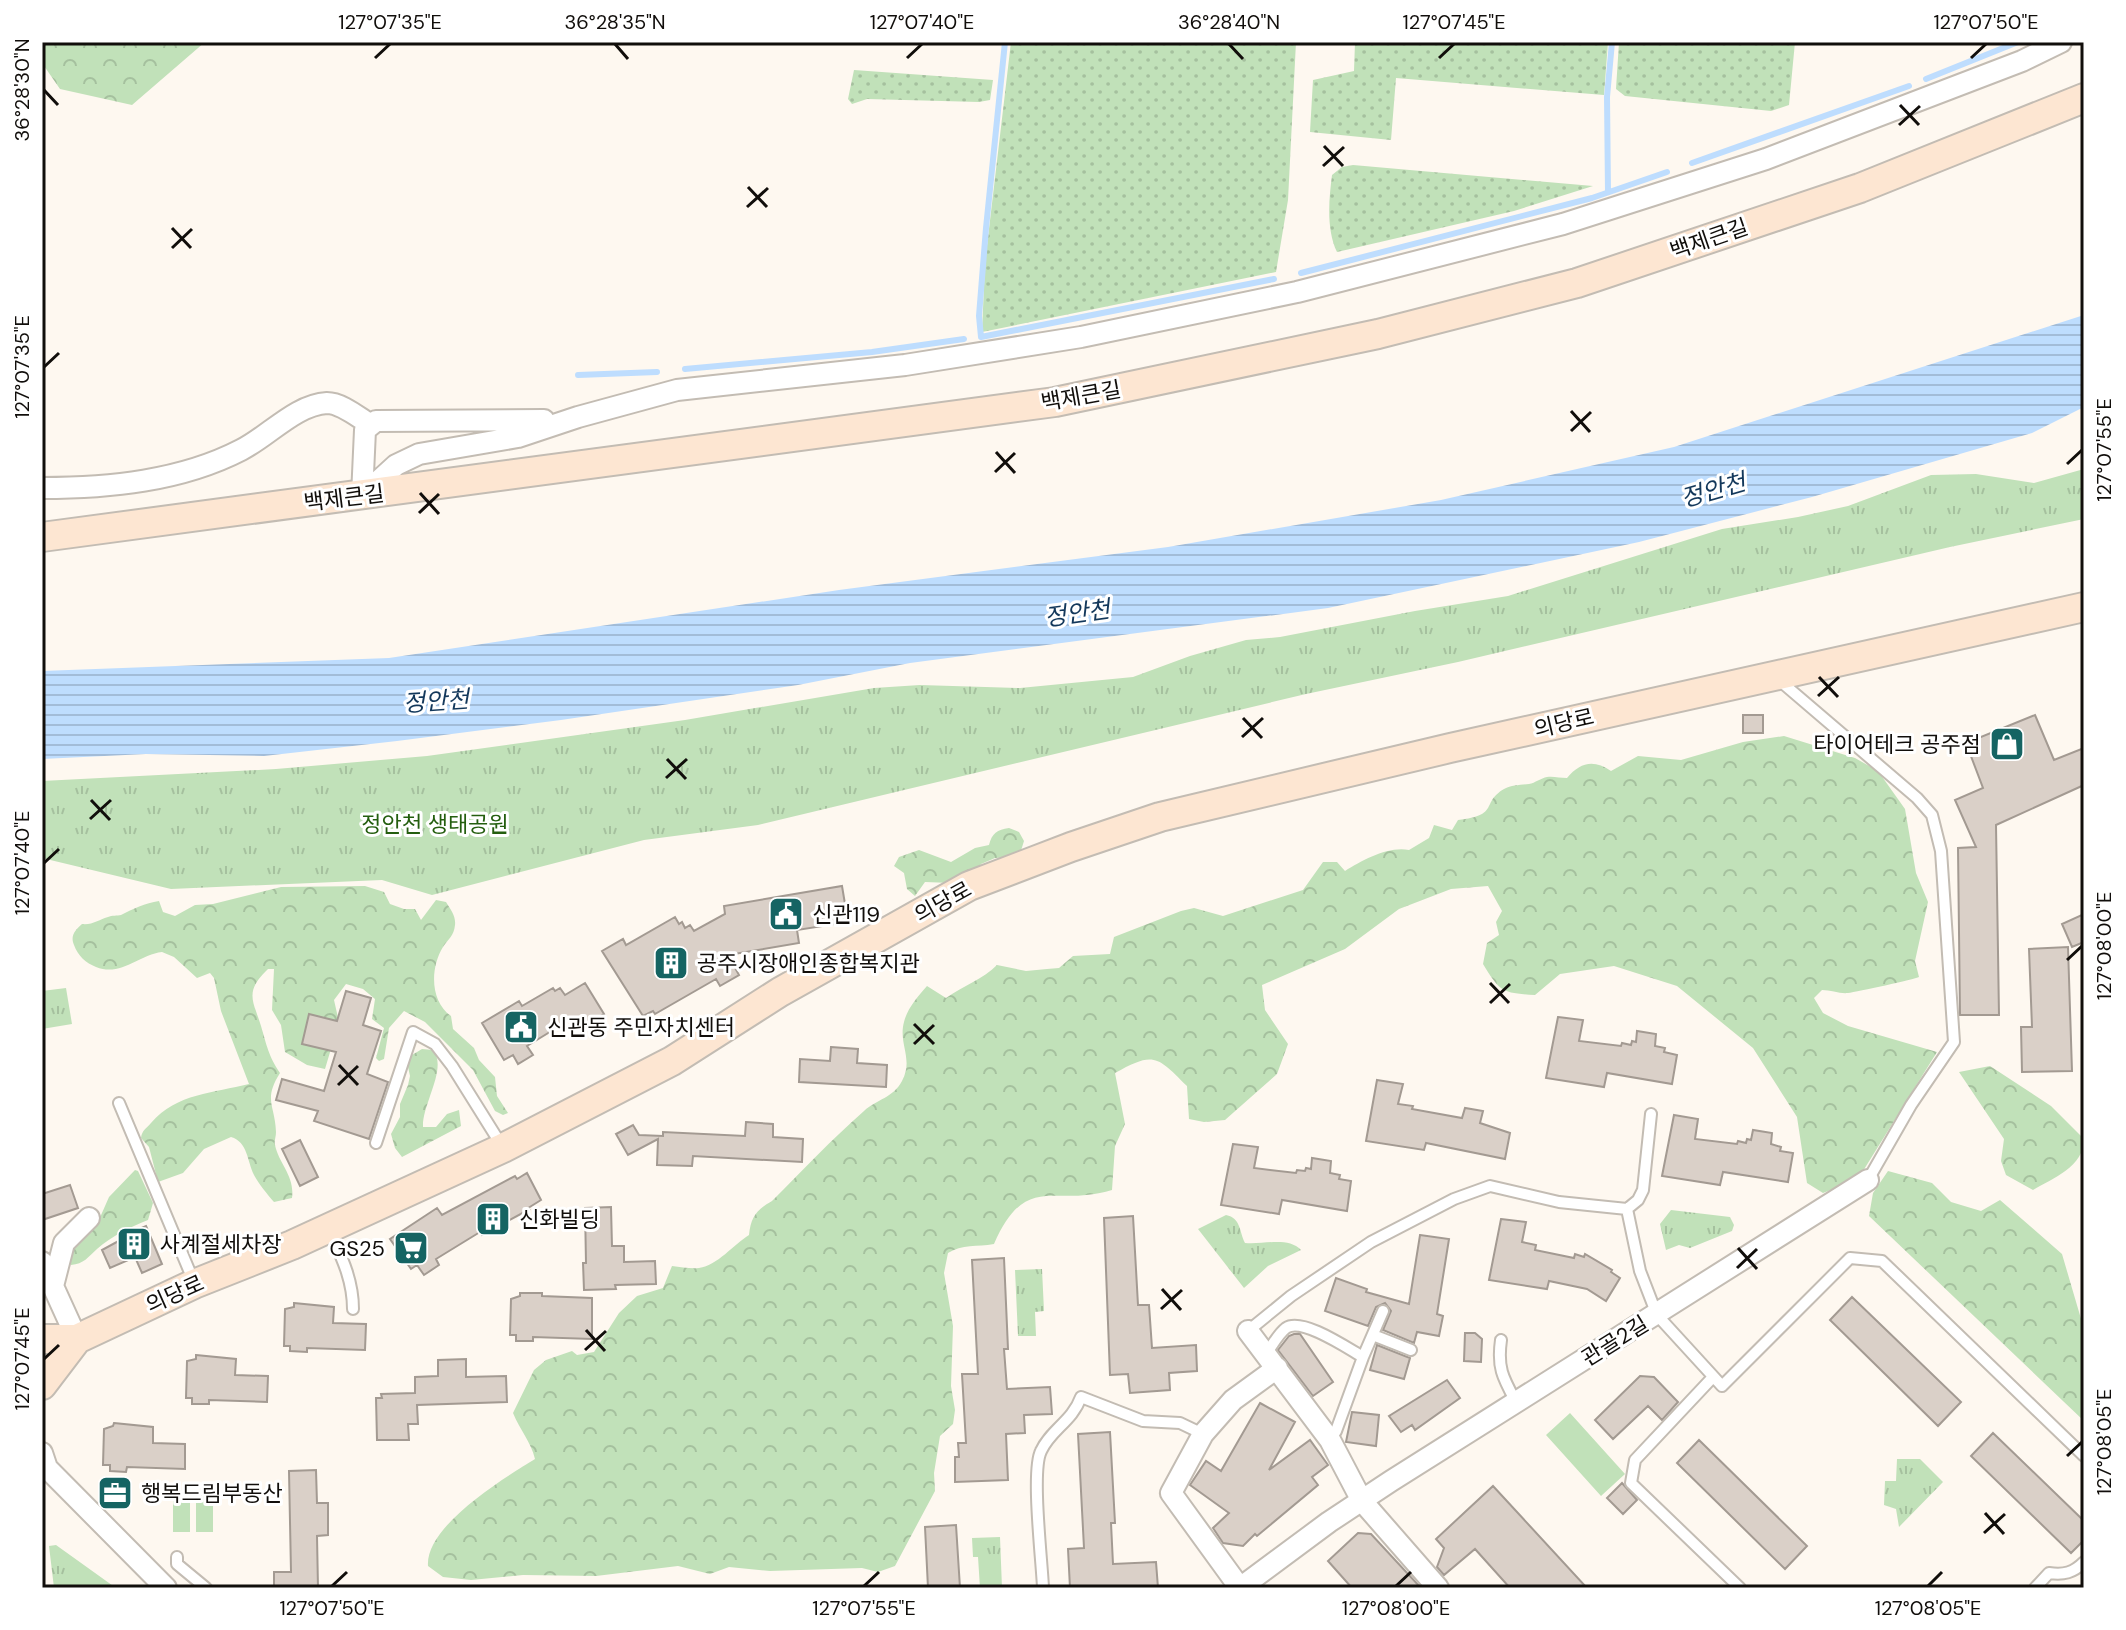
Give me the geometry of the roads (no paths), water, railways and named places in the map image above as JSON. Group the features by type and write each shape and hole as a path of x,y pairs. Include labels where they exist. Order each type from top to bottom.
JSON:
{"main road":[{"name":"백제큰길","path":"42,537 1055,402 1378,334 1577,283 1860,188 2084,98"},
{"name":"의당로","path":"77,1339 503,1148 672,1061 780,992 969,886 1071,847 1176,814 1450,748 2084,607"},
{"path":"42,1339 77,1339"},
{"path":"42,1385 77,1339"}],"street":[{"path":"362,496 396,465 419,454 518,437 677,390 934,360 1081,337 1297,292 1563,224 1766,159 2022,61 2061,42"},
{"path":"42,488 94,488 186,473 242,450 307,407 330,403 371,425"},
{"path":"362,496 365,430 376,421 525,422 578,417"},
{"name":"관골2길","path":"1271,1361 1203,1434 1171,1493 1240,1588 1362,1501 1868,1180"},
{"path":"53,1286 64,1243 89,1218"},
{"path":"42,1262 77,1339"},
{"path":"1248,1331 1330,1440 1362,1501 1438,1588"},
{"path":"42,1453 47,1468 166,1588"}],"lane":[{"path":"1774,676 1917,798 1932,815 1941,851 1954,1042 1911,1105 1868,1180"},
{"path":"376,1143 413,1032 435,1044 503,1148"},
{"path":"119,1103 194,1284"},
{"path":"1248,1331 1291,1296 1371,1242 1454,1199 1490,1186 1559,1202 1627,1209 1638,1200 1643,1190 1651,1114"},
{"path":"1627,1209 1640,1271 1657,1315 1722,1386 1850,1258 1882,1261 2084,1456"},
{"path":"328,1228 348,1271 353,1309"},
{"path":"1330,1440 1383,1311"},
{"name":"관골2길","path":"1271,1361 1288,1326 1297,1324 1329,1337 1363,1357"},
{"path":"1373,1335 1411,1350"},
{"path":"1501,1340 1498,1359 1501,1373 1516,1402"},
{"path":"1713,1377 1635,1460 1631,1483 1740,1588"},
{"path":"1043,1588 1036,1472 1040,1451 1057,1428 1075,1413 1081,1397 1143,1421 1180,1423 1203,1434"},
{"path":"177,1557 177,1564 183,1571 206,1588"},
{"path":"2035,1588 2049,1573 2071,1573 2084,1562"}],"water":[{"name":"정안천","path":"2084,315 2084,407 2032,433 1812,497 1639,542 1328,608 910,663 798,685 561,720 264,756 146,754 42,759 42,671 389,658 839,590 1168,547 1441,500 1674,447"}],"waterway":[{"path":"1005,42 986,228 979,316 981,337 1274,279"},
{"path":"1608,192 1607,97 1612,42"},
{"path":"1926,79 2018,42"},
{"path":"1692,163 1909,86"},
{"path":"1301,273 1592,198 1667,172"},
{"path":"685,369 872,352 964,339"},
{"path":"578,375 657,372"}],"place":[{"name":"타이어테크 공주점","path":"2007,744"},
{"name":"신관119","path":"786,914"},
{"name":"공주시장애인종합복지관","path":"671,963"},
{"name":"신관동 주민자치센터","path":"521,1027"},
{"name":"신화빌딩","path":"493,1219"},
{"name":"사계절세차장","path":"134,1244"},
{"name":"GS25","path":"411,1248"},
{"name":"행복드림부동산","path":"115,1493"}],"park label":[{"name":"정안천 생태공원","path":"435,824"}]}
